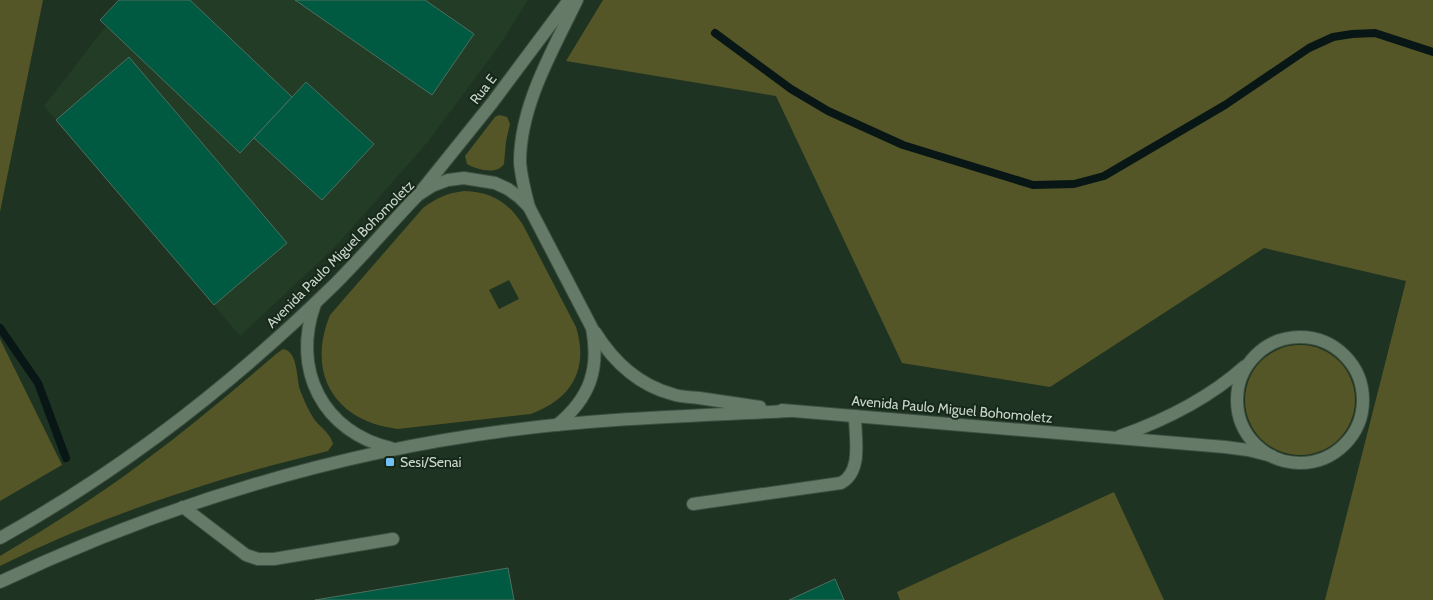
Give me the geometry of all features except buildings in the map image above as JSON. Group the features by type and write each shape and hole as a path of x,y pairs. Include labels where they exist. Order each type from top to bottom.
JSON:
{"street":[{"name":"Rua E","path":"418,195 497,96 569,0"},
{"path":"529,207 523,186 520,164 523,126 533,95 577,0"},
{"name":"Avenida Paulo Miguel Bohomoletz","path":"0,538 92,481 189,412 234,376 316,302 418,195 432,186 448,180 464,178 495,183 508,189 529,207 592,328 606,349 624,368 639,379 672,395 789,410 1225,447 1254,451 1272,456"},
{"path":"316,302 310,320 307,348 311,377 318,394 338,421 350,431 364,440 395,449"},
{"name":"Avenida Paulo Miguel Bohomoletz","path":"557,425 578,405 591,380 595,363 596,345 592,328"},
{"path":"1300,338 1322,341 1335,347 1346,357 1355,368 1362,388 1362,410 1358,424 1351,437 1341,448 1328,456 1308,462 1286,461 1272,456 1250,438 1243,425 1237,397 1240,382 1254,358 1278,341 1300,338"},
{"name":"Avenida Paulo Miguel Bohomoletz","path":"1113,438 1144,428 1174,415 1230,379 1254,358"},
{"name":"Avenida Paulo Miguel Bohomoletz","path":"0,582 92,541 183,507 304,471 395,449 451,439 557,425 789,410"},
{"path":"693,504 841,483 851,475 854,469 855,416"},
{"path":"183,507 246,555 258,559 274,559 393,539"}],"shaded area":[{"path":"0,0 43,0 0,212"},
{"path":"126,0 528,0 500,45 426,144 336,246 240,336 44,106"},
{"path":"603,0 1433,0 1433,600 1325,600 1406,281 1264,248 1050,387 902,363 776,96 566,61"},
{"path":"499,115 507,117 510,124 504,164 497,169 481,170 467,164 465,156 495,117"},
{"path":"464,191 483,193 505,204 523,225 576,327 580,356 574,381 557,400 531,414 398,429 376,425 357,417 342,405 331,392 324,375 322,357 323,337 330,315 423,208 442,197","holes":["509,280 519,299 499,309 489,290"]},
{"path":"0,339 62,465 0,501"},
{"path":"1300,345 1321,349 1339,361 1351,379 1355,400 1351,421 1339,439 1321,451 1300,455 1279,451 1261,439 1249,421 1245,400 1249,379 1261,361 1279,349"},
{"path":"283,349 288,351 294,359 300,390 310,412 332,440 333,444 328,451 214,482 159,500 78,531 0,566 0,556 73,511 126,475 194,423"},
{"path":"1114,492 1164,600 900,600 897,592"}],"waterway":[{"path":"715,33 791,89 828,111 903,145 1033,185 1074,184 1104,176 1225,105 1309,48 1333,37 1375,33 1433,52"},
{"path":"0,328 38,383 66,458"}],"place":[{"name":"Sesi/Senai","path":"390,462"}]}
